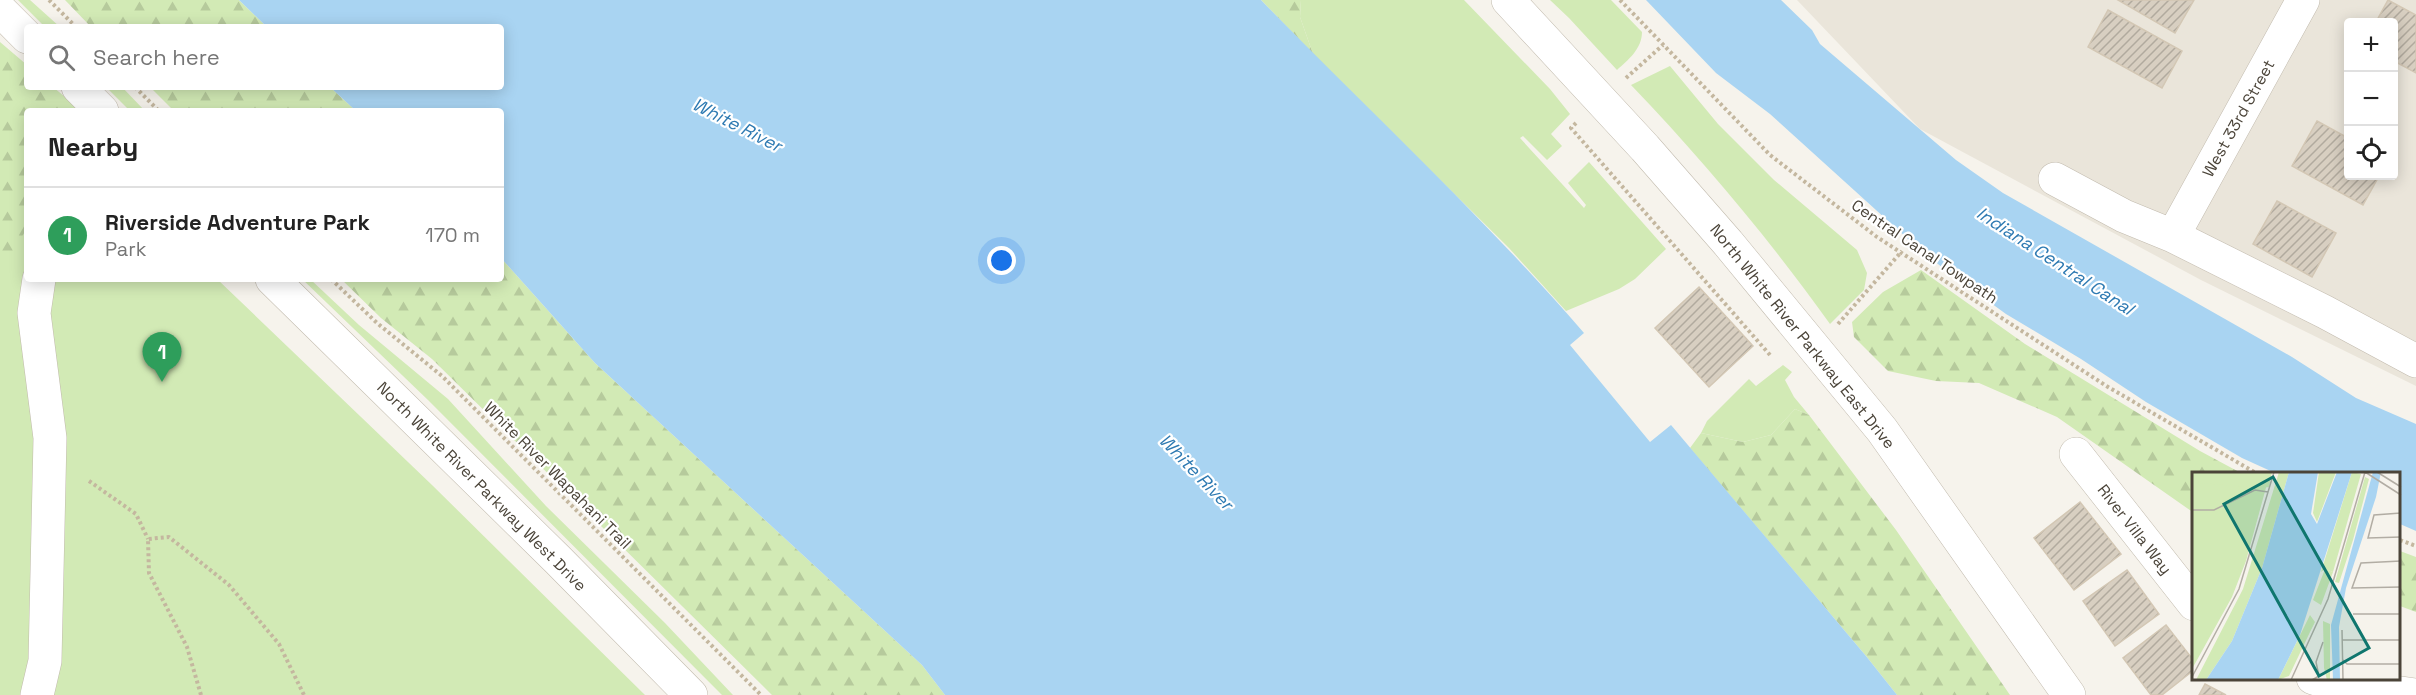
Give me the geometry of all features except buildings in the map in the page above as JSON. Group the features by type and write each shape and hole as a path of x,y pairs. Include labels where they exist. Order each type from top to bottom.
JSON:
{"street":[{"name":"North White River Parkway East Drive","path":"1508,0 1645,148 1882,430 2069,695"},
{"name":"West 33rd Street","path":"2173,236 2302,0"},
{"path":"0,10 24,34"},
{"path":"81,90 99,108"},
{"path":"2055,179 2124,216 2173,236 2407,351"},
{"path":"37,695 45,661 50,438 34,313 39,282"},
{"name":"North White River Parkway West Drive","path":"275,282 692,695"},
{"name":"River Villa Way","path":"2076,454 2192,601"},
{"path":"2320,680 2415,695"}],"path":[{"path":"49,0 73,24"},
{"name":"Central Canal Towpath","path":"1620,0 1770,155 1877,237 2108,387 2254,472"},
{"path":"138,90 156,108"},
{"name":"White River Wapahani Trail","path":"334,282 377,323 442,376 761,695"},
{"path":"88,481 136,514 148,539 149,573 188,647 201,695"},
{"path":"148,539 169,537 229,585 279,644 304,695"},
{"path":"2401,540 2416,546"}],"shaded area":[{"path":"1797,0 2416,0 2416,386 2201,280 1920,129"}],"green space":[{"path":"18,0 30,0 57,24 42,24"},
{"path":"65,0 239,0 264,24 88,24"},
{"path":"1261,0 1301,0 1300,17 1313,54"},
{"path":"1301,0 1464,0 1550,89 1570,114 1551,134 1562,146 1547,160 1523,136 1520,138 1584,208 1586,205 1568,183 1589,162 1666,249 1635,279 1619,289 1566,311 1509,248 1313,54 1300,17"},
{"path":"1550,0 1611,0 1642,32 1640,44 1617,70"},
{"path":"0,42 24,62 24,90 57,90 78,108 24,108 24,233 0,275"},
{"path":"1670,66 1718,124 1774,180 1857,250 1867,273 1864,290 1830,324 1735,201 1631,85"},
{"path":"109,90 125,90 142,108 127,108"},
{"path":"153,90 333,90 353,108 171,108"},
{"path":"0,101 24,110 24,282 220,282 432,485 645,695 0,695"},
{"path":"504,261 595,363 922,665 945,695 772,695 432,359 381,318 344,282 504,282"},
{"path":"1921,270 2025,344 2200,451 2239,472 2192,472 2192,512 2057,417 1979,383 1936,381 1888,371 1854,337 1852,322 1883,292"},
{"path":"305,282 313,282 359,325 448,399 546,506 665,623 733,695 722,695 428,400"},
{"path":"1783,365 1792,372 1785,380 1794,397 1809,415 1795,409 1771,435 1743,442 1701,433 1707,421 1749,379 1756,386"},
{"path":"1795,409 1809,415 1896,530 2010,695 1897,695 1690,448 1701,433 1743,442 1771,435"},
{"path":"2401,551 2416,557 2416,612 2401,606"}],"water":[{"name":"White River","path":"239,0 1261,0 1466,205 1584,333 1570,345 1650,442 1671,425 1897,695 945,695 922,665 595,363 504,261 504,108 353,108 333,90 504,90 504,24 264,24"},
{"name":"Indiana Central Canal","path":"1646,0 1781,0 1812,30 1820,44 1956,160 2003,193 2292,357 2356,398 2416,424 2416,531 2401,524 2401,472 2273,472 2242,458 2146,402 2081,359 2006,314 1944,269 1770,114 1716,73"}],"place":[{"name":"Riverside Adventure Park","path":"162,382"}]}
